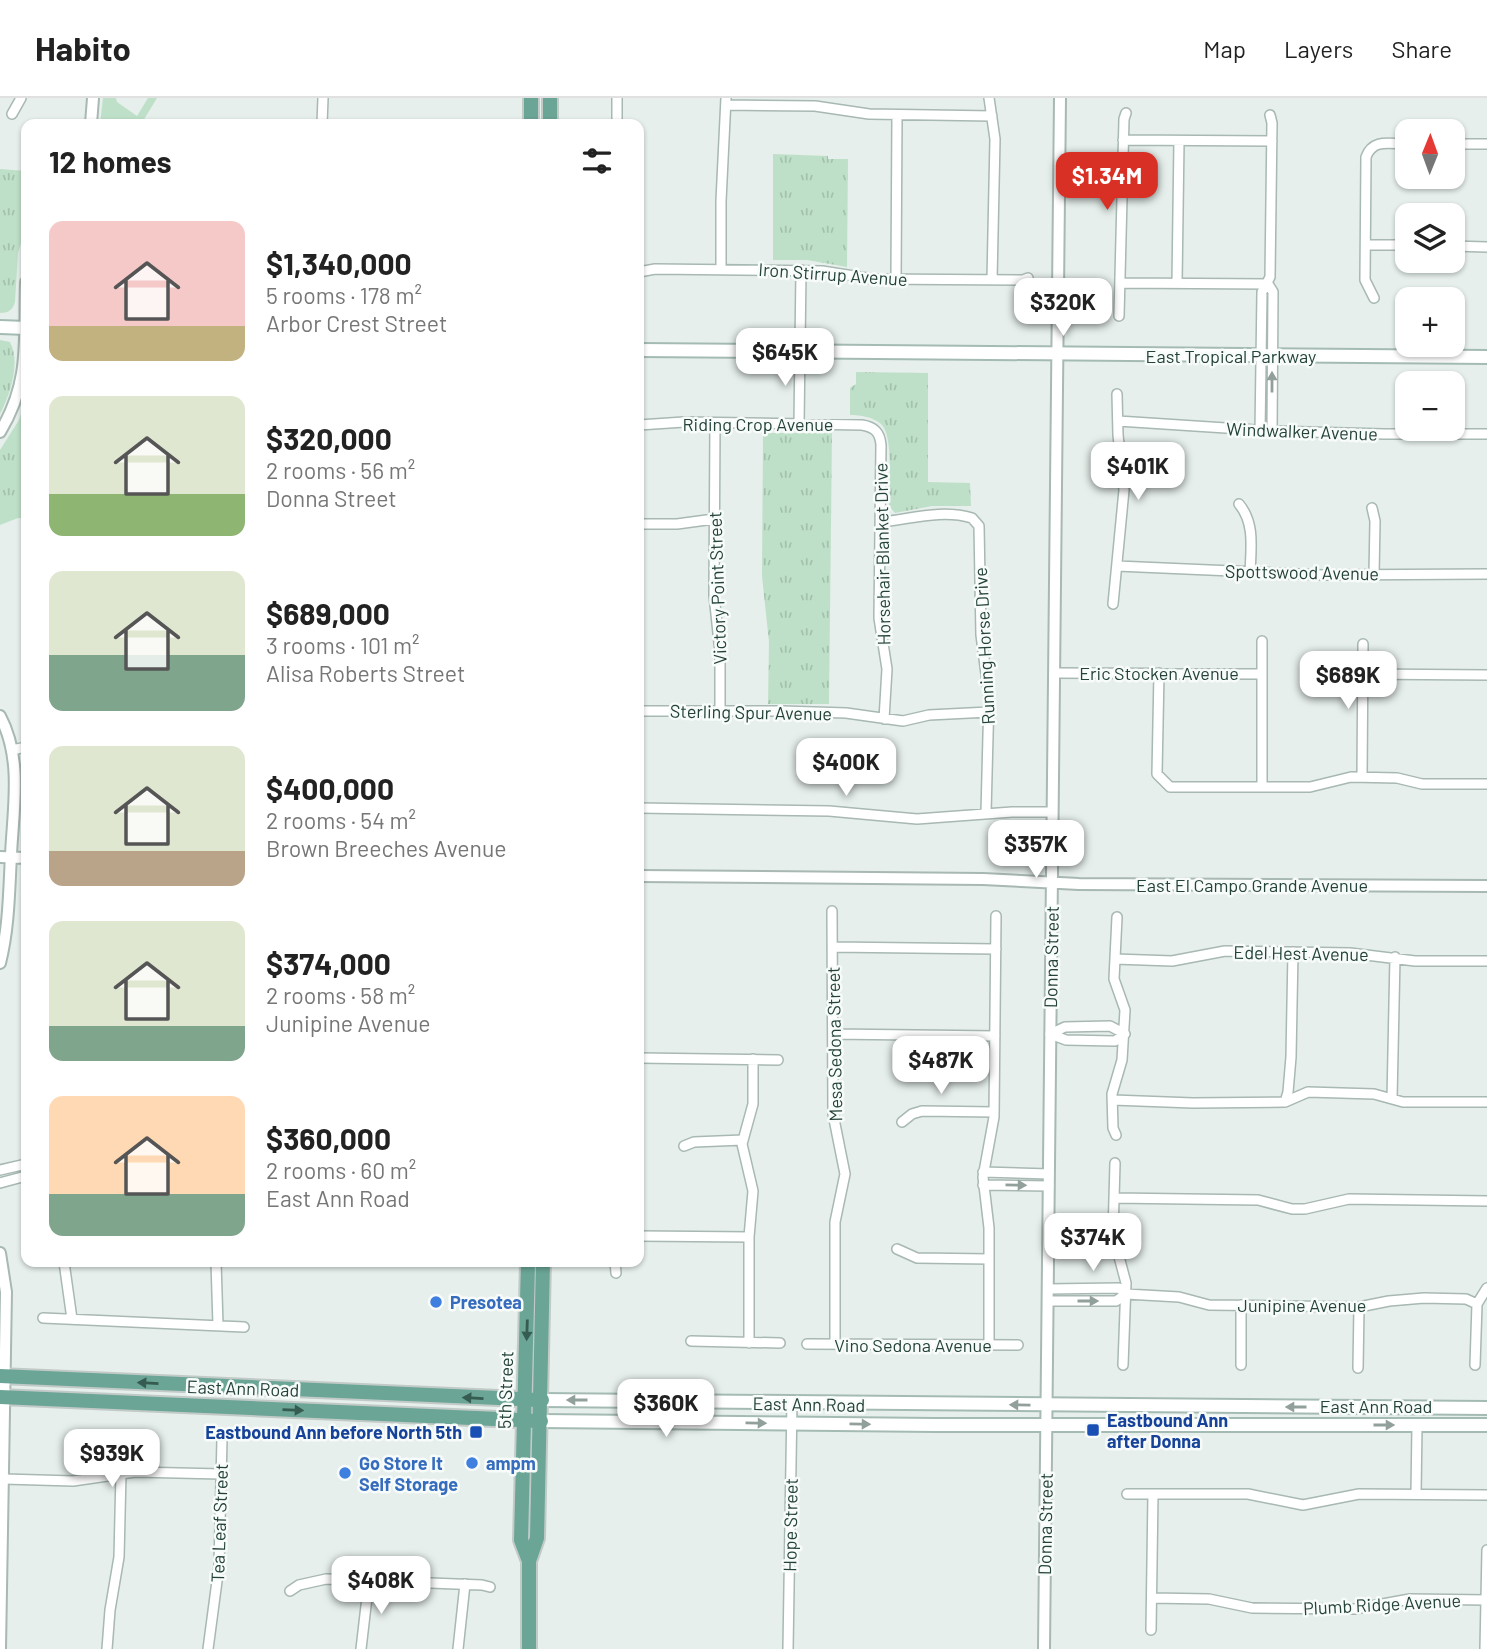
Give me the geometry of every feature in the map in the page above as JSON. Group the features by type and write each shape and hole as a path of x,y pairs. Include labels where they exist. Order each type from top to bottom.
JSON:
{"main road":[{"path":"531,98 531,119"},
{"path":"550,98 550,119"},
{"path":"0,327 21,328"},
{"name":"East Tropical Parkway","path":"644,350 1487,357"},
{"name":"5th Street","path":"528,1267 520,1540 529,1560"},
{"name":"5th Street","path":"529,1649 529,1560 537,1538 543,1267"},
{"name":"East Ann Road","path":"3,1376 524,1400 1487,1408"},
{"path":"213,1406 264,1399 269,1396 271,1388"},
{"name":"East Ann Road","path":"2,1397 524,1421 1046,1426 1487,1425"}],"street":[{"path":"12,114 21,98"},
{"path":"91,119 93,98"},
{"path":"322,119 323,98"},
{"path":"617,98 617,119"},
{"path":"989,98 995,139 992,280"},
{"name":"Donna Street","path":"1044,1649 1060,98"},
{"path":"721,269 726,102 815,106 869,114 992,116"},
{"path":"1119,316 1126,113"},
{"path":"896,279 897,115"},
{"path":"1260,430 1273,292 1268,284 1272,141 1270,115"},
{"path":"1123,140 1272,141"},
{"path":"1177,283 1179,141"},
{"path":"1374,298 1366,280 1366,157 1372,146 1395,144"},
{"path":"1465,144 1487,144"},
{"path":"1366,245 1395,245"},
{"path":"1465,246 1487,247"},
{"path":"799,424 802,270"},
{"name":"Iron Stirrup Avenue","path":"644,271 802,270 860,278 1028,278"},
{"path":"1120,283 1268,284"},
{"path":"1266,356 1272,431"},
{"path":"0,432 11,414 21,387"},
{"path":"1113,604 1124,490 1117,394"},
{"name":"Windwalker Avenue","path":"1118,421 1272,431 1487,434"},
{"name":"Victory Point Street","path":"715,423 714,595 720,652 720,712"},
{"name":"Riding Crop Avenue","path":"644,425 862,425 877,430"},
{"name":"Horsehair Blanket Drive","path":"877,430 881,445 879,618 887,669 884,719"},
{"path":"1239,504 1251,528 1250,573"},
{"path":"1372,508 1375,521 1374,573"},
{"name":"Running Horse Drive","path":"881,522 936,514 965,516 976,522 980,533 980,619 989,712 986,813"},
{"path":"644,524 677,524 714,519"},
{"name":"Spottswood Avenue","path":"1116,566 1323,575 1487,573"},
{"path":"1262,640 1262,786"},
{"path":"1362,777 1363,644"},
{"name":"Eric Stocken Avenue","path":"1055,673 1262,674"},
{"path":"1159,673 1157,774 1170,787 1310,787 1344,778 1362,777 1397,778 1422,784 1487,784"},
{"path":"1363,674 1487,675"},
{"name":"Sterling Spur Avenue","path":"644,711 846,713 903,721 929,716 989,712"},
{"path":"0,716 12,750 15,777 5,857 10,907 0,963"},
{"path":"12,750 21,748"},
{"path":"644,808 829,811 903,819 1052,812"},
{"name":"East El Campo Grande Avenue","path":"644,876 1487,886"},
{"name":"Mesa Sedona Street","path":"832,911 834,1123 845,1174 835,1222 835,1344"},
{"path":"989,1345 989,1228 983,1185 994,1112 996,916"},
{"path":"1116,1135 1113,1128 1113,1100 1125,1034 1125,1010 1114,979 1117,916"},
{"path":"832,947 996,949"},
{"name":"Edel Hest Avenue","path":"1115,959 1172,961 1225,951 1350,953 1415,961 1487,961"},
{"path":"1285,1102 1290,1057 1293,952"},
{"path":"1392,1099 1395,957"},
{"path":"1050,1034 1065,1027 1112,1026 1125,1034"},
{"path":"833,1034 995,1036"},
{"path":"1050,1034 1066,1040 1111,1041 1125,1034"},
{"path":"644,1058 778,1060"},
{"path":"749,1343 749,1237 753,1191 743,1152 743,1140 753,1104 753,1059"},
{"path":"1113,1100 1285,1102 1308,1092 1374,1094 1403,1102 1487,1102"},
{"path":"902,1122 912,1114 922,1111 994,1112"},
{"path":"684,1146 694,1142 743,1140"},
{"path":"1115,1163 1113,1234 1126,1283 1123,1365"},
{"path":"0,1170 21,1165"},
{"path":"984,1172 1049,1174"},
{"path":"0,1183 21,1177"},
{"path":"983,1185 1049,1186"},
{"path":"1114,1198 1258,1200 1292,1209 1305,1209 1349,1199 1487,1201"},
{"path":"644,1236 749,1237"},
{"path":"897,1249 927,1259 989,1259"},
{"path":"0,1254 6,1292 2,1397 4,1479 0,1649"},
{"path":"65,1267 72,1319"},
{"path":"216,1267 218,1325"},
{"path":"615,1267 616,1273"},
{"name":"Junipine Avenue","path":"1048,1289 1119,1288 1126,1294 1179,1297 1209,1305 1359,1307 1424,1298 1466,1299 1477,1304"},
{"path":"1475,1365 1477,1304 1487,1288"},
{"name":"Junipine Avenue","path":"1048,1301 1116,1301 1126,1294"},
{"path":"1241,1305 1241,1365"},
{"path":"1358,1368 1359,1307"},
{"path":"44,1318 244,1326"},
{"path":"691,1341 780,1343"},
{"name":"Vino Sedona Avenue","path":"807,1344 1018,1345"},
{"name":"Hope Street","path":"788,1649 792,1401"},
{"path":"1416,1494 1417,1425"},
{"name":"Tea Leaf Street","path":"208,1649 210,1619 219,1578 222,1438"},
{"path":"4,1479 73,1481 121,1472 221,1474"},
{"path":"107,1649 110,1609 120,1557 121,1472"},
{"path":"1126,1494 1248,1494 1303,1505 1359,1494 1487,1495"},
{"path":"1151,1630 1153,1494"},
{"path":"1485,1649 1487,1550"},
{"path":"290,1591 299,1584 317,1580 369,1580 490,1587"},
{"path":"361,1649 369,1580"},
{"path":"457,1649 465,1584"},
{"name":"Plumb Ridge Avenue","path":"1152,1598 1209,1599 1252,1608 1354,1609 1410,1599 1487,1600"}],"green space":[{"path":"103,98 116,98 117,102 137,116 148,98 157,98 144,119 101,119"},
{"path":"773,154 848,159 847,267 807,260 773,260"},
{"path":"0,169 21,171 21,243 15,302 10,310 0,313"},
{"path":"0,340 10,342 14,369 0,414"},
{"path":"856,372 928,373 928,482 970,483 971,506 932,506 895,513 889,506 889,450 885,430 874,420 850,415 850,388 856,384"},
{"path":"21,414 21,518 0,525 0,450"},
{"path":"763,433 832,433 829,704 768,704 769,642 762,576"}],"place":[{"name":"Presotea","path":"436,1302"},
{"name":"Eastbound Ann after Donna","path":"1093,1430"},
{"name":"Eastbound Ann before North 5th","path":"476,1432"},
{"name":"ampm","path":"472,1463"},
{"name":"Go Store It Self Storage","path":"345,1473"}]}
